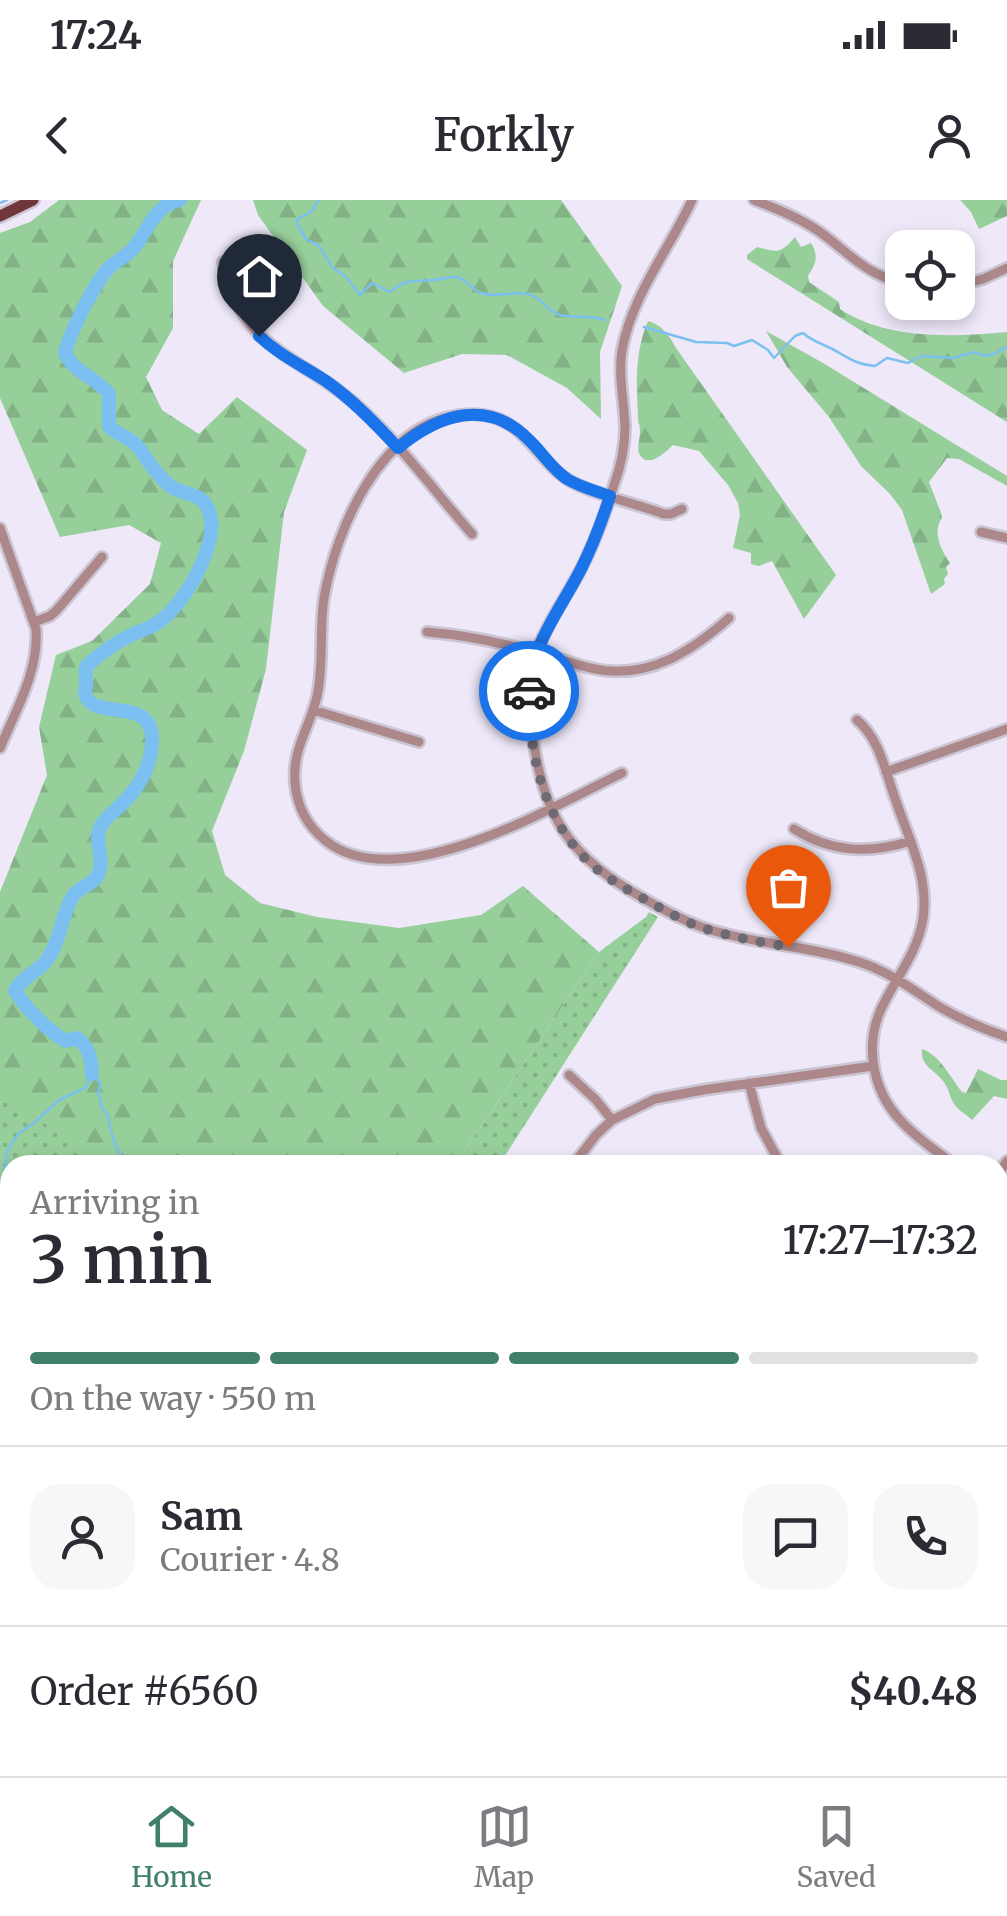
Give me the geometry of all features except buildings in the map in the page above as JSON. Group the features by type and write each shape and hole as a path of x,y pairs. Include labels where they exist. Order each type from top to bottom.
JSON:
{"main road":[{"path":"0,216 32,200"}],"street":[{"path":"692,200 629,323 621,358 624,441 619,471 588,554 536,652 529,685 540,780 572,844 598,870 674,915 734,936 861,962 968,1022 1007,1037"},
{"path":"754,200 816,229 868,270 885,276"},
{"path":"788,213 793,200"},
{"path":"223,262 241,310 259,336 368,416 472,534"},
{"path":"975,281 1007,268"},
{"path":"622,772 480,840 439,853 374,859 344,852 312,828 300,809 295,781 298,746 313,710 319,682 324,598 337,549 357,498 376,470 398,448 442,420 466,415 504,422 527,437 546,461 578,485 664,514 682,509"},
{"path":"0,528 4,550 34,622 37,642 33,668 0,748"},
{"path":"981,532 1007,538"},
{"path":"34,622 56,611 102,556"},
{"path":"427,632 479,638 594,669 635,670 683,653 729,618"},
{"path":"313,710 418,742"},
{"path":"857,720 874,740 921,872 924,896 924,912 913,952 875,1024 874,1066 885,1098 899,1119 942,1155"},
{"path":"886,772 1007,729"},
{"path":"794,829 843,850 876,850 911,842"},
{"path":"581,1155 612,1120 655,1099 874,1066"},
{"path":"569,1075 612,1120"},
{"path":"749,1083 760,1128 775,1155"}],"green space":[{"path":"59,200 201,200 173,261 173,328 146,377 162,410 199,434 237,397 307,450 284,512 266,669 244,751 212,831 225,875 260,903 317,917 399,928 481,915 523,886 599,952 462,1155 91,1155 0,1093 0,892 47,775 39,727 56,655 92,641 150,584 161,543 129,525 60,537 0,398 0,233 30,222"},
{"path":"253,200 561,200 622,286 600,352 601,419 567,388 507,355 462,354 404,373 323,306 258,215"},
{"path":"960,200 1007,200 1007,216 979,229"},
{"path":"795,237 801,247 811,243 815,252 809,282 858,319 921,334 1007,332 1007,422 747,259 757,247 778,251"},
{"path":"648,321 668,335 836,575 804,619 772,561 759,566 751,564 751,553 733,548 740,515 738,503 699,451 673,445 652,460 640,455 637,367"},
{"path":"766,331 1007,476 1007,486 959,459 947,458 929,482 942,518 939,541 950,563 945,584 931,594 902,510 861,466 829,417 787,367"},
{"path":"649,912 658,917 505,1155 462,1155 599,952"},
{"path":"922,1049 939,1061 962,1092 966,1093 978,1069 1007,1080 1007,1099 994,1096 972,1120 956,1106 945,1084 925,1063"},
{"path":"0,1092 92,1155 0,1155"}],"waterway":[{"path":"0,203 7,200"},
{"path":"92,1074 89,1054 81,1042 77,1038 66,1041 53,1032 15,991 52,953 73,896 96,878 101,865 101,826 134,791 149,760 152,743 144,719 135,713 92,703 85,693 86,667 113,645 156,624 181,600 201,566 211,530 210,514 203,501 169,485 137,445 109,427 109,394 65,353 102,277 133,249 164,207 180,200"},
{"path":"319,200 311,212 297,219 297,224 306,239 319,246 332,267 360,295 372,283 390,292 410,281 456,277 481,293 528,294 560,315 605,320"},
{"path":"644,327 696,342 734,346 752,340 774,358 803,333 855,361 875,366 887,358 908,363 922,356 953,358 975,352 990,355 1007,348"},
{"path":"6,1155 18,1134 59,1100 85,1088 92,1074 101,1084 101,1107 108,1115 119,1155"}],"way so far":[{"path":"529,691 540,780 558,824 590,863 624,888 700,927 788,947"}],"route":[{"path":"259,336 341,393 398,448 442,420 466,415 490,417 527,437 566,478 610,496 582,568 540,642 529,691"}]}
